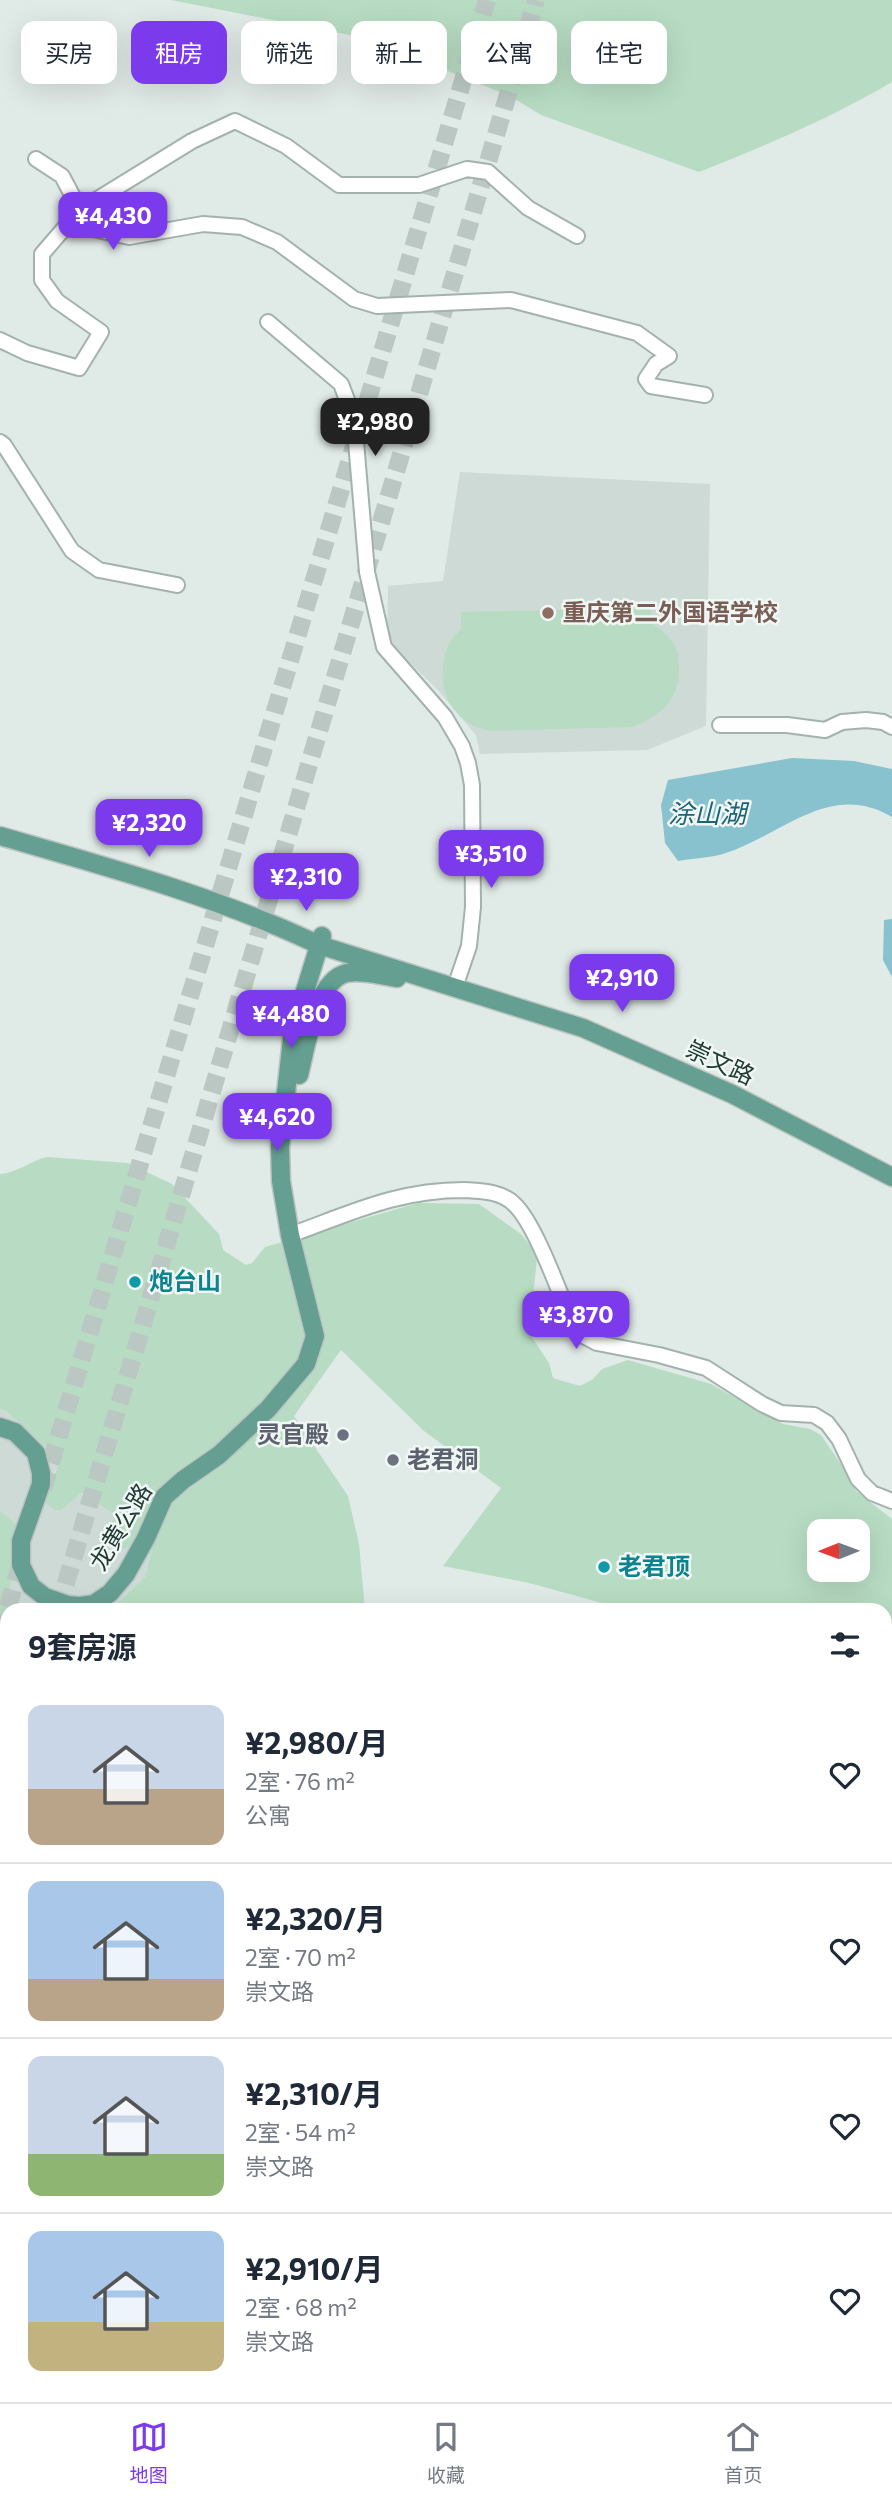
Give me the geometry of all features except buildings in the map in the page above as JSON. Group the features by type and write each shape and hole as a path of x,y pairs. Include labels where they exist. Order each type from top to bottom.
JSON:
{"main road":[{"name":"崇文路","path":"0,836 128,872 323,941 582,1018 722,1079 892,1166"},
{"name":"龙黄公路","path":"95,1603 110,1593 126,1574 146,1538 163,1497 219,1455 268,1409 306,1364 315,1336 290,1235 280,1171 299,1030 323,941"},
{"path":"293,1078 317,1008 326,990 338,976 358,973 457,982"},
{"name":"崇文路","path":"457,982 583,1028 732,1094 892,1177"},
{"name":"龙黄公路","path":"0,1427 15,1432 36,1452 41,1473 41,1484 21,1541 21,1565 32,1586 45,1597 62,1603"}],"street":[{"path":"0,340 27,353 79,368 101,332 57,301 42,280 42,254 80,210 192,141 235,121 286,146 339,185 419,185 467,169 488,172 528,208 577,236"},
{"path":"36,159 62,176 88,228 129,237 204,224 242,227 277,242 354,299 377,306 511,300 637,333 670,356 656,364 646,379 651,386 705,395"},
{"path":"268,322 341,384 354,418 367,572 384,647 445,717 462,746 468,763 472,785 472,927 469,946 457,982"},
{"path":"0,442 72,551 99,570 177,585"},
{"path":"720,724 787,725 825,730 842,722 866,720 883,722 892,727"},
{"path":"290,1235 403,1195 439,1190 478,1191 505,1197 514,1203 530,1226 572,1323 580,1334 597,1343 659,1355 706,1368 781,1413 814,1415 827,1423 839,1439 858,1479 872,1493 892,1501"}],"shaded area":[{"name":"重庆第二外国语学校","path":"460,472 710,484 706,726 647,750 480,754 476,735 436,688 387,641 388,586 443,581"},
{"path":"0,1409 6,1411 58,1458 59,1467 45,1482 62,1510 80,1493 115,1515 109,1530 122,1549 147,1542 153,1545 145,1577 117,1603 6,1603 16,1524 0,1510"}],"green space":[{"path":"171,0 892,0 892,82 797,131 699,172 541,115 510,96 480,84 557,84 557,21 461,21 461,76 447,71 447,21 351,21 351,35 337,33 337,21 278,21"},
{"path":"651,608 651,622 669,638 677,650 679,678 673,697 667,705 633,727 489,731 460,716 448,699 444,689 443,667 448,646 461,628 461,612"},
{"path":"47,1157 128,1163 172,1184 219,1234 223,1250 246,1265 252,1263 265,1247 418,1203 479,1204 521,1234 537,1259 533,1296 527,1302 524,1325 549,1363 553,1378 580,1386 593,1379 602,1369 628,1360 711,1384 783,1424 810,1429 821,1435 853,1482 856,1491 892,1519 892,1603 602,1603 529,1583 443,1566 501,1488 424,1431 341,1350 294,1416 348,1496 359,1544 364,1603 117,1603 145,1577 153,1545 147,1542 122,1549 112,1542 109,1530 115,1515 81,1493 62,1510 54,1510 48,1505 39,1485 54,1474 58,1467 58,1458 6,1411 0,1409 0,1174"},
{"path":"0,1510 16,1524 20,1538 7,1603 0,1603"}],"water":[{"name":"涂山湖","path":"792,758 854,761 892,769 892,817 869,807 848,804 827,807 726,853 678,861 665,843 661,805 668,780"},
{"path":"892,919 892,977 883,960 884,920"}],"tunnel":[{"path":"43,1489 487,0"},
{"path":"60,1603 536,0"},
{"path":"9,1603 23,1556"}],"place":[{"name":"重庆第二外国语学校","path":"548,613"},
{"name":"炮台山","path":"135,1282"},
{"name":"灵官殿","path":"343,1435"},
{"name":"老君洞","path":"393,1460"},
{"name":"老君顶","path":"604,1567"}]}
